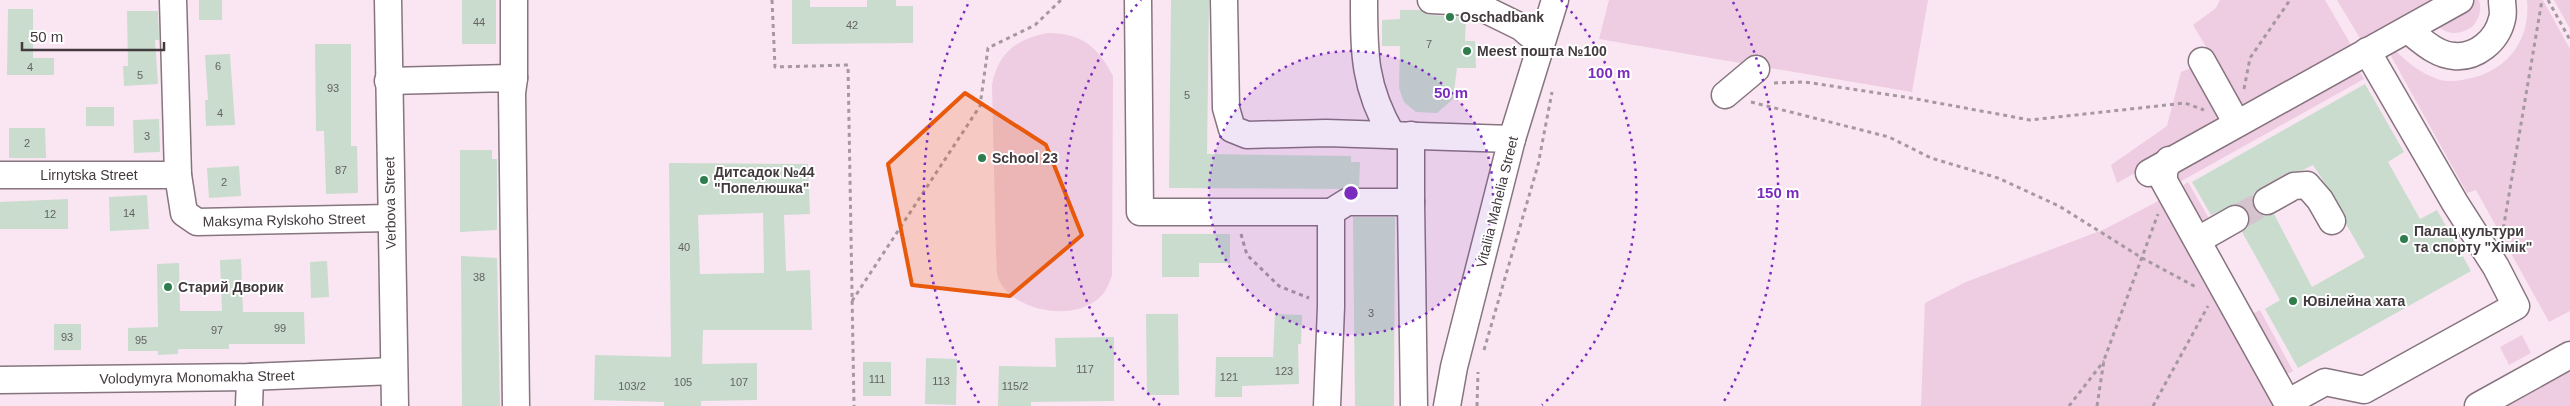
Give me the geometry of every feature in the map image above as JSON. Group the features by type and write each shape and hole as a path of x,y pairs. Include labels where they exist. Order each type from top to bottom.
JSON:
{"street":[{"name":"Maksyma Rylskoho Street","path":"173,0 178,175 184,213 197,222 390,218"},
{"name":"Verbova Street","path":"388,0 390,218 395,406"},
{"path":"514,0 514,78 512,103 516,406"},
{"path":"1138,0 1140,212 1331,212 1347,202 1411,202"},
{"path":"1224,0 1226,108 1232,129 1247,135 1401,135 1512,139"},
{"path":"1364,0 1364,60 1378,111 1401,135 1411,202 1414,406"},
{"path":"1429,0 1470,2 1508,10 1540,43"},
{"name":"Vitaliia Mahelia Street","path":"1448,406 1454,367 1512,139 1540,43 1555,0"},
{"path":"2367,51 2455,203 2496,267 2516,306 2364,390 2325,382 2288,404 2219,293 2198,240 2161,171 2236,122 2460,0"},
{"path":"2408,30 2431,48 2453,56 2475,54 2494,38 2503,18 2502,0"},
{"path":"2202,61 2236,122"},
{"path":"1725,95 1762,76"},
{"path":"388,81 514,78"},
{"name":"Lirnytska Street","path":"0,175 178,175"},
{"path":"2267,201 2294,186 2307,185 2320,200 2332,221"},
{"path":"1327,406 1331,307 1331,212"},
{"path":"2198,240 2235,219"},
{"path":"2487,404 2570,355"},
{"name":"Volodymyra Monomakha Street","path":"0,380 250,377 394,372"},
{"path":"249,406 250,377"}],"path":[{"path":"772,0 775,67 848,65 854,406"},
{"path":"852,301 980,106 988,48 1035,25 1061,0"},
{"path":"1762,76 1911,98 2030,120 2185,103 2236,122 2250,58 2290,0"},
{"path":"2496,267 2542,0"},
{"path":"2548,0 2570,40"},
{"path":"1483,352 1538,165 1553,88"},
{"path":"1725,95 1889,137 1931,158 1998,178 2058,206 2142,258 2219,293 2153,406"},
{"path":"2097,406 2104,360 2164,198 2161,171"},
{"path":"1234,211 1247,255 1279,286 1331,307"},
{"path":"2069,406 2104,360"},
{"path":"1477,406 1478,370"}],"highlighted area":[{"path":"965,93 1046,145 1082,235 1010,296 912,285 888,164"}],"shaded area":[{"path":"1609,0 1928,0 1912,92 1599,39"},
{"path":"2220,0 2325,0 2354,50 2243,109 2193,25 2216,8"},
{"path":"2337,0 2445,0 2364,45"},
{"path":"2467,0 2479,0 2480,4 2479,15 2472,27 2462,32 2452,33 2443,30 2434,23"},
{"path":"2527,0 2543,0 2570,49 2570,311 2549,322 2476,190 2467,193 2386,47 2390,45 2412,66 2440,80 2457,81 2481,75 2494,69 2514,52 2525,28"},
{"path":"2554,0 2570,0 2570,29"},
{"path":"1048,33 1070,36 1088,44 1101,57 1113,76 1112,275 1099,298 1088,305 1074,310 1059,311 1029,306 1005,290 998,278 996,255 992,85 999,64 1010,49 1027,39"},
{"path":"2355,64 2364,79 2176,184 2174,173"},
{"path":"2191,68 2224,111 2217,127 2117,183 2111,165 2167,126 2181,72"},
{"path":"2188,182 2211,222 2200,228 2178,189"},
{"path":"2164,198 2278,406 1921,406 1925,303 1966,282 2105,229"},
{"path":"2260,310 2293,371 2282,377 2248,316"},
{"path":"2522,335 2531,353 2509,365 2500,347"},
{"path":"2570,355 2570,406 2478,406"}],"building":[{"path":"199,0 222,0 222,20 199,20"},
{"path":"462,0 496,0 496,44 462,44"},
{"path":"792,0 810,0 810,7 867,7 867,0 896,0 896,6 913,6 913,43 792,44"},
{"path":"1171,0 1209,0 1207,154 1351,156 1351,162 1360,162 1359,187 1339,189 1169,188"},
{"path":"8,9 33,9 33,58 54,58 54,75 7,75"},
{"path":"1400,10 1421,10 1430,15 1466,17 1465,41 1475,41 1476,68 1457,68 1453,99 1437,113 1416,112 1404,102 1399,88 1400,46 1382,46 1382,20 1400,19"},
{"path":"127,11 158,11 159,40 155,40 158,84 124,86 123,66 128,66"},
{"path":"315,44 351,44 351,146 357,146 358,193 326,194 324,131 316,131"},
{"path":"230,54 235,125 206,126 205,100 208,100 205,55"},
{"name":"Палац культури та спорту \"Хімік\"","path":"2365,84 2404,152 2388,162 2420,219 2437,210 2471,271 2298,368 2265,309 2280,300 2242,232 2248,227 2250,220 2248,211 2242,206 2235,204 2211,215 2192,182","holes":["2313,165 2345,214 2346,224 2365,257 2312,287 2274,214 2266,216 2259,214 2254,208 2252,200 2254,193 2260,188 2287,173 2303,170"]},
{"path":"86,107 114,107 114,126 86,126"},
{"path":"159,119 160,152 134,153 133,120"},
{"path":"9,128 45,128 46,158 9,158"},
{"path":"460,150 492,150 492,159 497,159 497,230 460,232"},
{"path":"669,163 808,164 810,214 784,215 786,271 810,270 812,330 703,330 702,364 757,363 757,400 701,401 701,406 664,406 664,402 594,400 595,355 671,357","holes":["763,213 764,273 700,274 698,215"]},
{"path":"239,166 241,196 209,198 207,168"},
{"path":"147,195 149,229 110,231 109,197"},
{"path":"68,199 68,229 0,229 0,202"},
{"path":"1353,217 1395,217 1394,406 1355,406"},
{"path":"1162,234 1230,234 1230,263 1199,263 1199,277 1162,277"},
{"path":"461,256 497,258 500,406 462,406"},
{"path":"241,259 243,312 304,312 305,344 229,344 229,349 178,349 178,354 158,355 158,351 128,351 128,328 158,327 157,264 179,263 180,311 222,311 220,260"},
{"path":"327,261 329,297 311,298 310,262"},
{"path":"1146,314 1178,314 1179,395 1147,395"},
{"path":"1275,314 1302,315 1301,344 1298,344 1299,384 1242,386 1242,397 1215,397 1216,357 1273,357"},
{"path":"54,324 81,324 81,350 54,350"},
{"path":"1114,337 1114,401 1031,402 1031,406 998,406 999,366 1056,367 1055,338"},
{"path":"926,358 957,359 956,405 925,404"},
{"path":"863,362 891,362 891,396 863,396"}],"tunnel":[{"path":"2235,219 2267,201"}],"place":[{"name":"Oschadbank","path":"1450,17"},
{"name":"Meest пошта №100","path":"1467,51"},
{"name":"School 23","path":"982,158"},
{"name":"Дитсадок №44 \"Попелюшка\"","path":"704,180"},
{"name":"Палац культури та спорту \"Хімік\"","path":"2404,239"},
{"name":"Старий Дворик","path":"168,287"},
{"name":"Ювілейна хата","path":"2293,301"}]}
